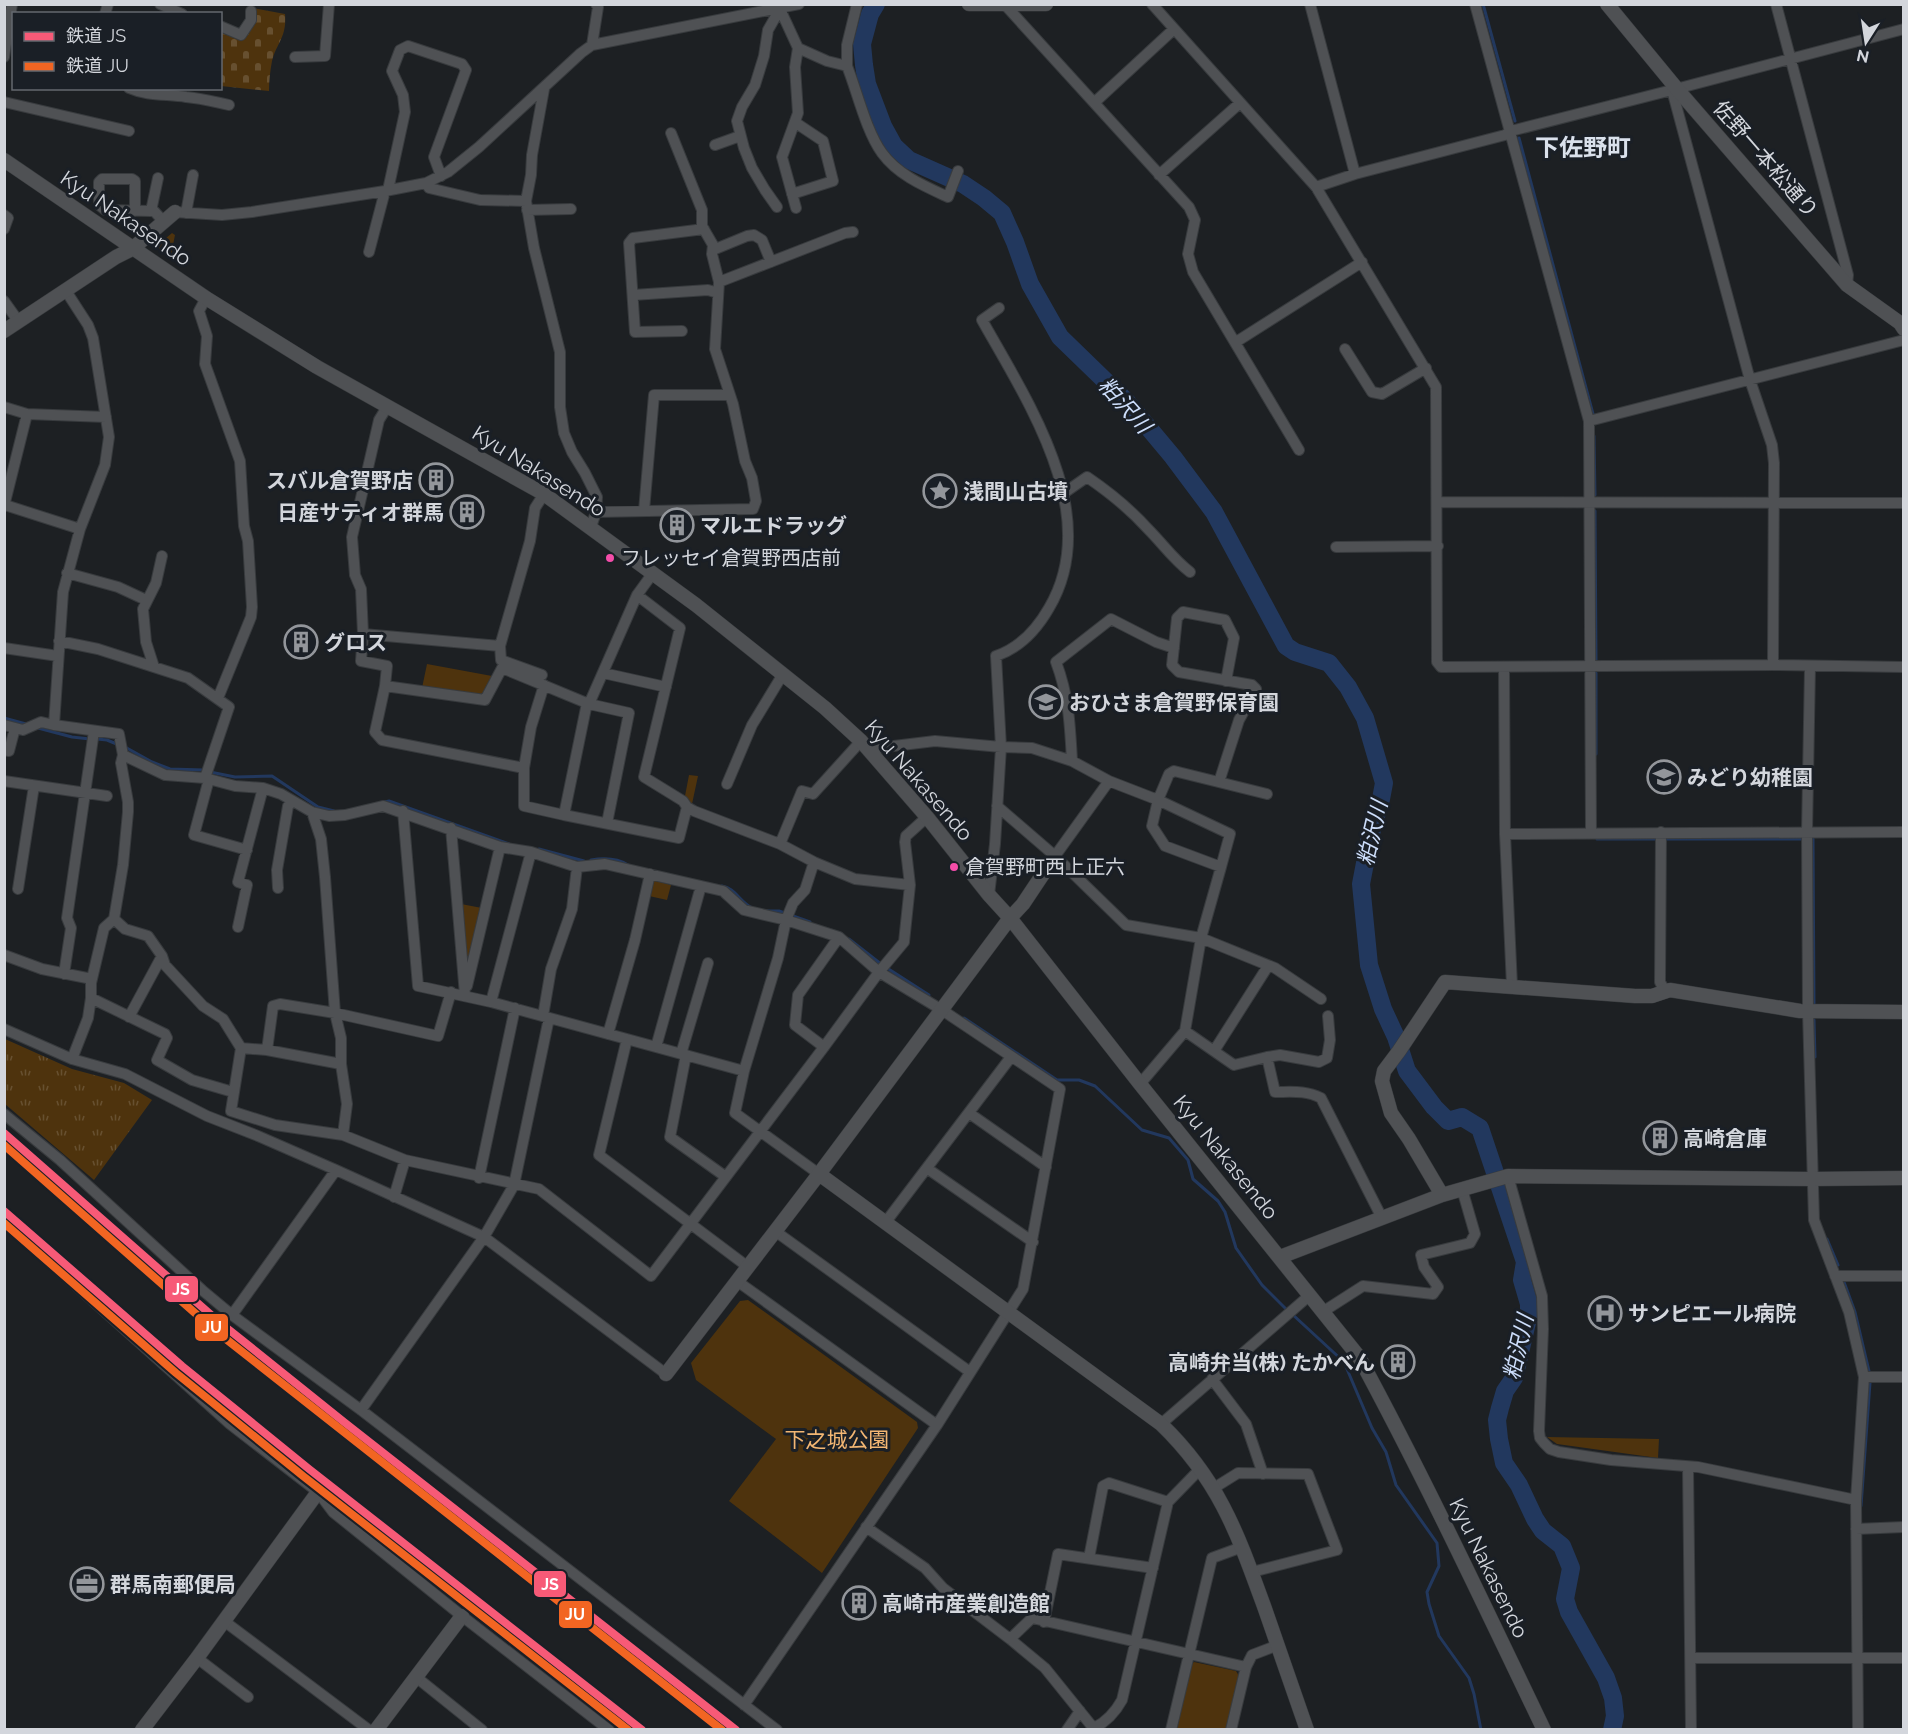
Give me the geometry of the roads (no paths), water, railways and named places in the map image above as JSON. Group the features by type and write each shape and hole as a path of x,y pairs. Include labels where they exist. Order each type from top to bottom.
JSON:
{"street":[{"path":"4,57 12,4"},
{"path":"160,4 178,12"},
{"path":"295,57 325,56 329,4"},
{"path":"135,211 175,215 222,215 426,183 448,172 479,147 592,45 799,4"},
{"path":"857,4 847,45 848,66 874,141 883,154 912,179 948,197 958,171"},
{"path":"969,4 1006,6 1046,4"},
{"path":"1152,4 1316,187 1436,387 1437,662 1441,667 1773,665 1904,667"},
{"path":"1310,4 1355,174"},
{"path":"1475,4 1590,422 1591,834"},
{"name":"佐野一本松通り","path":"1607,4 1674,89 1847,285 1902,326"},
{"path":"1776,4 1848,274 1847,285"},
{"path":"592,45 596,5"},
{"path":"1006,6 1189,207 1195,220 1189,245 1189,263 1299,450"},
{"path":"780,9 798,48 795,67 798,99 796,123 782,158 796,208"},
{"path":"777,207 752,168 737,121 755,85 764,56 768,30 780,9"},
{"path":"222,27 241,35 251,20 251,11"},
{"path":"1095,102 1174,29"},
{"path":"1316,187 1355,174 1505,135 1511,131 1904,29"},
{"path":"369,252 405,112 403,95 392,71 400,50 408,46 462,64 466,70 434,157 441,176"},
{"path":"798,48 827,61 848,66"},
{"path":"544,89 531,155 531,175 526,206 560,352 560,407 564,433 597,497 596,512 591,527"},
{"path":"1674,89 1750,380 1772,445 1774,463 1773,665"},
{"path":"132,90 229,105"},
{"path":"4,102 129,131"},
{"path":"1159,176 1240,103"},
{"path":"792,194 833,181 823,141 796,123"},
{"path":"596,512 753,509 756,501 730,395 715,350 719,282 712,254 713,245 704,229 702,210 671,133"},
{"path":"715,145 740,136"},
{"name":"Kyu Nakasendo","path":"4,159 132,249 320,369 544,494 653,573 783,674 865,745 1010,918 1359,1358 1385,1405 1478,1592 1544,1730"},
{"path":"4,331 116,257 132,249 175,215 193,176"},
{"path":"151,212 158,178"},
{"path":"426,183 429,188 480,200 571,209"},
{"path":"4,215 8,218 4,229"},
{"path":"682,331 635,332 629,243 633,238 704,229"},
{"path":"719,282 845,233 853,232"},
{"path":"713,250 754,235 762,240 771,262"},
{"path":"1236,342 1362,262"},
{"path":"633,295 708,290 718,293"},
{"path":"54,725 63,592 80,529 105,465 109,437 93,338 88,325 66,291"},
{"path":"206,298 199,311 207,336 205,364 240,461 252,607 251,618 218,698"},
{"path":"4,301 19,322"},
{"path":"989,895 1001,747 996,656 1005,653 1026,638 1038,625 1056,596 1065,573 1068,554 1064,493 1047,440 982,320 999,308"},
{"path":"1590,422 1904,340"},
{"path":"1345,349 1372,392 1382,394 1426,368"},
{"path":"644,511 654,395 730,395"},
{"path":"4,407 27,414 106,417"},
{"path":"387,407 379,420 352,537 355,575 361,589 363,634 361,661 387,666 375,732 382,740 525,768"},
{"path":"27,414 5,506 80,529"},
{"path":"1064,493 1087,477 1103,488 1148,528 1175,561 1190,572"},
{"path":"544,494 536,508 530,541 500,646 501,660 588,704 629,713 607,823"},
{"path":"1438,502 1904,503"},
{"path":"1336,547 1438,546"},
{"path":"154,667 146,642 143,609 156,583 162,556"},
{"path":"67,573 118,587 146,600"},
{"path":"564,814 588,704 637,596 653,573"},
{"path":"637,596 680,628 644,777 683,801 687,807 780,844 814,862 855,879 910,885"},
{"path":"1219,782 1239,720 1256,689 1252,685 1226,681 1179,672 1172,665 1177,618 1183,612 1225,620 1234,638 1226,681"},
{"path":"1072,761 1065,686 1056,662 1111,619 1156,642 1174,648"},
{"path":"363,634 500,646"},
{"path":"59,641 98,649 188,678 229,707 207,779 194,835 247,850"},
{"path":"4,648 58,656"},
{"path":"1810,667 1807,833 1808,1012 1814,1220 1849,1312 1864,1377 1856,1500 1858,1730"},
{"path":"385,686 485,700 502,668 543,680"},
{"path":"1504,668 1505,834 1512,986"},
{"path":"603,673 666,687"},
{"path":"727,783 752,725 783,674"},
{"path":"543,680 531,727 525,768 524,806 679,838 687,807"},
{"path":"4,750 9,751 10,726 23,730 41,722 119,734 128,802 123,865 114,919 104,928 92,979 88,1018 72,1059"},
{"path":"64,974 71,928 67,918 94,730"},
{"path":"780,844 802,791 813,794 865,745 935,741 1032,748 1072,761 1109,781 1158,800 1230,834 1201,938 1185,1031 1140,1084"},
{"path":"122,753 165,775 207,779 234,786 263,788 280,794 312,812 329,816 345,815 383,806 403,811 500,847 531,852 577,867 604,864 723,891 744,910 786,920 840,938 879,972 942,1010 1059,1089 1023,1289 937,1425 744,1705"},
{"path":"1221,867 1165,846 1152,826 1158,800 1169,774 1174,771 1267,794"},
{"path":"4,781 107,796"},
{"path":"4,1029 72,1059 125,1074 207,1116 336,1170 484,1237 666,1374 1010,918 1023,904 1109,781"},
{"path":"18,889 34,786"},
{"path":"238,927 247,885 238,882 263,788"},
{"path":"278,888 276,870 288,806 293,801"},
{"path":"997,806 1055,856 1126,925 1201,938 1275,968 1321,999"},
{"path":"403,811 418,986 515,1008 744,1071"},
{"path":"312,812 321,839 335,1012 341,1038 341,1064 346,1104 344,1135"},
{"path":"114,919 125,929 148,936 162,956 165,965 204,1006 223,1020 241,1048 231,1111 275,1125 344,1135 405,1160 478,1178 539,1189 651,1276 879,972 904,942 910,885 906,836 927,817"},
{"path":"451,828 465,995"},
{"path":"1661,832 1660,982 1665,991"},
{"path":"1505,834 1904,832"},
{"path":"465,995 500,847"},
{"path":"491,1002 531,852"},
{"path":"814,862 805,890 793,903 786,920 778,958 744,1071 735,1113 1010,1312 1161,1425 1181,1444 1201,1468 1230,1517 1252,1572 1307,1730"},
{"path":"361,1410 484,1237 514,1185 546,1017 551,969 572,909 577,867"},
{"path":"608,1034 635,940 650,874"},
{"path":"656,1047 701,886"},
{"path":"824,1047 795,1025 798,995 840,938"},
{"path":"4,955 42,969 92,979"},
{"path":"129,1017 162,956"},
{"path":"708,963 683,1055 669,1137 726,1178"},
{"path":"1214,1051 1268,966"},
{"path":"1442,1195 1391,1113 1382,1081 1383,1071 1399,1052 1445,982 1635,996 1652,996 1665,991 1678,991 1808,1012 1904,1012"},
{"path":"267,1050 273,1006 280,1004 335,1012 438,1036 451,992"},
{"path":"91,998 165,1034 166,1043 157,1060 192,1080 233,1092"},
{"path":"478,1178 515,1008"},
{"path":"1185,1031 1234,1065 1280,1055 1319,1062 1327,1058 1330,1040 1328,1016"},
{"path":"627,1039 599,1155 748,1267"},
{"path":"241,1048 267,1050 341,1064"},
{"path":"885,1223 1011,1057"},
{"path":"1267,1057 1275,1092 1304,1092 1321,1098 1382,1218"},
{"path":"969,1113 1046,1167"},
{"path":"4,1114 60,1160 232,1315 361,1410 777,1730"},
{"path":"394,1197 405,1160"},
{"path":"928,1169 1032,1242"},
{"path":"232,1315 336,1170"},
{"path":"1280,1257 1442,1195 1499,1178 1904,1178"},
{"path":"1499,1178 1542,1296 1540,1438 1550,1449 1611,1460 1698,1467 1856,1500"},
{"path":"1324,1311 1363,1286 1433,1294 1438,1287 1424,1267 1421,1255 1470,1243 1475,1234 1462,1189"},
{"path":"4,1221 230,1424 318,1492 333,1512 609,1730"},
{"path":"776,1231 970,1372"},
{"path":"1835,1276 1904,1276"},
{"path":"737,1281 937,1425"},
{"path":"1161,1425 1310,1295"},
{"path":"1864,1377 1904,1377"},
{"path":"1212,1379 1246,1424 1263,1474"},
{"path":"1688,1467 1691,1730"},
{"path":"866,1527 925,1568 943,1588 1045,1668 1094,1729 1118,1707 1122,1700 1168,1502 1201,1468"},
{"path":"1214,1488 1238,1473 1308,1474 1337,1550 1252,1572"},
{"path":"1089,1558 1103,1486 1109,1483 1168,1502"},
{"path":"142,1730 318,1492"},
{"path":"1856,1528 1904,1527"},
{"path":"1171,1730 1212,1558 1242,1546"},
{"path":"1044,1622 1058,1554 1154,1568"},
{"path":"376,1730 462,1616"},
{"path":"1010,1639 1032,1618 1246,1667"},
{"path":"224,1621 369,1730"},
{"path":"1231,1730 1246,1667 1252,1655 1278,1645"},
{"path":"197,1658 248,1697"},
{"path":"1691,1658 1904,1658"},
{"path":"416,1677 482,1730"},
{"path":"1067,1730 1080,1712"}],"waterway":[{"name":"粕沢川","path":"876,4 870,14 862,44 864,65 867,84 883,126 894,146 909,160 963,184 1002,213 1030,284 1060,337 1127,402 1173,457 1214,512 1286,646 1295,652 1329,663 1348,687 1365,718 1384,783 1361,884 1369,965 1407,1071 1434,1107 1448,1121 1462,1117 1480,1128 1525,1262 1522,1280 1529,1304 1529,1314 1514,1378 1505,1391 1497,1420 1499,1439 1504,1463 1519,1485 1535,1519 1543,1531 1562,1546 1571,1568 1565,1599 1569,1612 1606,1678 1613,1698 1615,1716 1612,1730"},
{"path":"1483,4 1515,121"},
{"path":"1519,138 1593,414"},
{"path":"1594,436 1595,495"},
{"path":"1595,511 1596,660"},
{"path":"1596,673 1596,754"},
{"path":"4,718 26,724"},
{"path":"38,728 90,739"},
{"path":"97,739 119,745"},
{"path":"125,747 170,769 204,770"},
{"path":"210,772 235,777 272,776 318,807 334,811"},
{"path":"385,802 389,801 509,844"},
{"path":"1597,839 1655,839"},
{"path":"1667,839 1801,839"},
{"path":"1813,839 1814,1005"},
{"path":"539,849 584,861"},
{"path":"591,860 610,859 628,865"},
{"path":"722,886 730,889 752,908"},
{"path":"767,911 779,911 810,922"},
{"path":"849,939 881,964"},
{"path":"887,968 929,995"},
{"path":"964,1018 1057,1080 1079,1080 1095,1086 1142,1130 1169,1138 1188,1160 1193,1179 1218,1201 1225,1212 1236,1248 1262,1285 1287,1310"},
{"path":"1814,1020 1815,1057"},
{"path":"1827,1239 1838,1265"},
{"path":"1844,1282 1855,1312 1869,1371"},
{"path":"1292,1314 1344,1362 1372,1428 1386,1452 1396,1485 1437,1543 1439,1566 1427,1592 1429,1604 1439,1636 1469,1678 1481,1730"},
{"path":"1861,1506 1870,1383"}],"rail line":[{"name":"JS","path":"4,1133 218,1321 736,1730"},
{"name":"JU","path":"4,1145 212,1328 722,1730"},
{"name":"JS","path":"4,1211 182,1366 309,1469 642,1730"},
{"name":"JU","path":"4,1223 176,1373 303,1476 628,1730"}],"place":[{"name":"スバル倉賀野店","path":"436,480"},
{"name":"浅間山古墳","path":"940,491"},
{"name":"日産サティオ群馬","path":"467,512"},
{"name":"マルエドラッグ","path":"677,525"},
{"name":"フレッセイ倉賀野西店前","path":"610,558"},
{"name":"グロス","path":"301,642"},
{"name":"おひさま倉賀野保育園","path":"1046,702"},
{"name":"みどり幼稚園","path":"1664,777"},
{"name":"倉賀野町西上正六","path":"954,867"},
{"name":"高崎倉庫","path":"1660,1138"},
{"name":"サンピエール病院","path":"1605,1313"},
{"name":"高崎弁当(株) たかべん","path":"1398,1362"},
{"name":"群馬南郵便局","path":"87,1584"},
{"name":"高崎市産業創造館","path":"859,1603"}],"district":[{"name":"下佐野町","path":"1583,147"}],"park label":[{"name":"下之城公園","path":"837,1439"}]}
